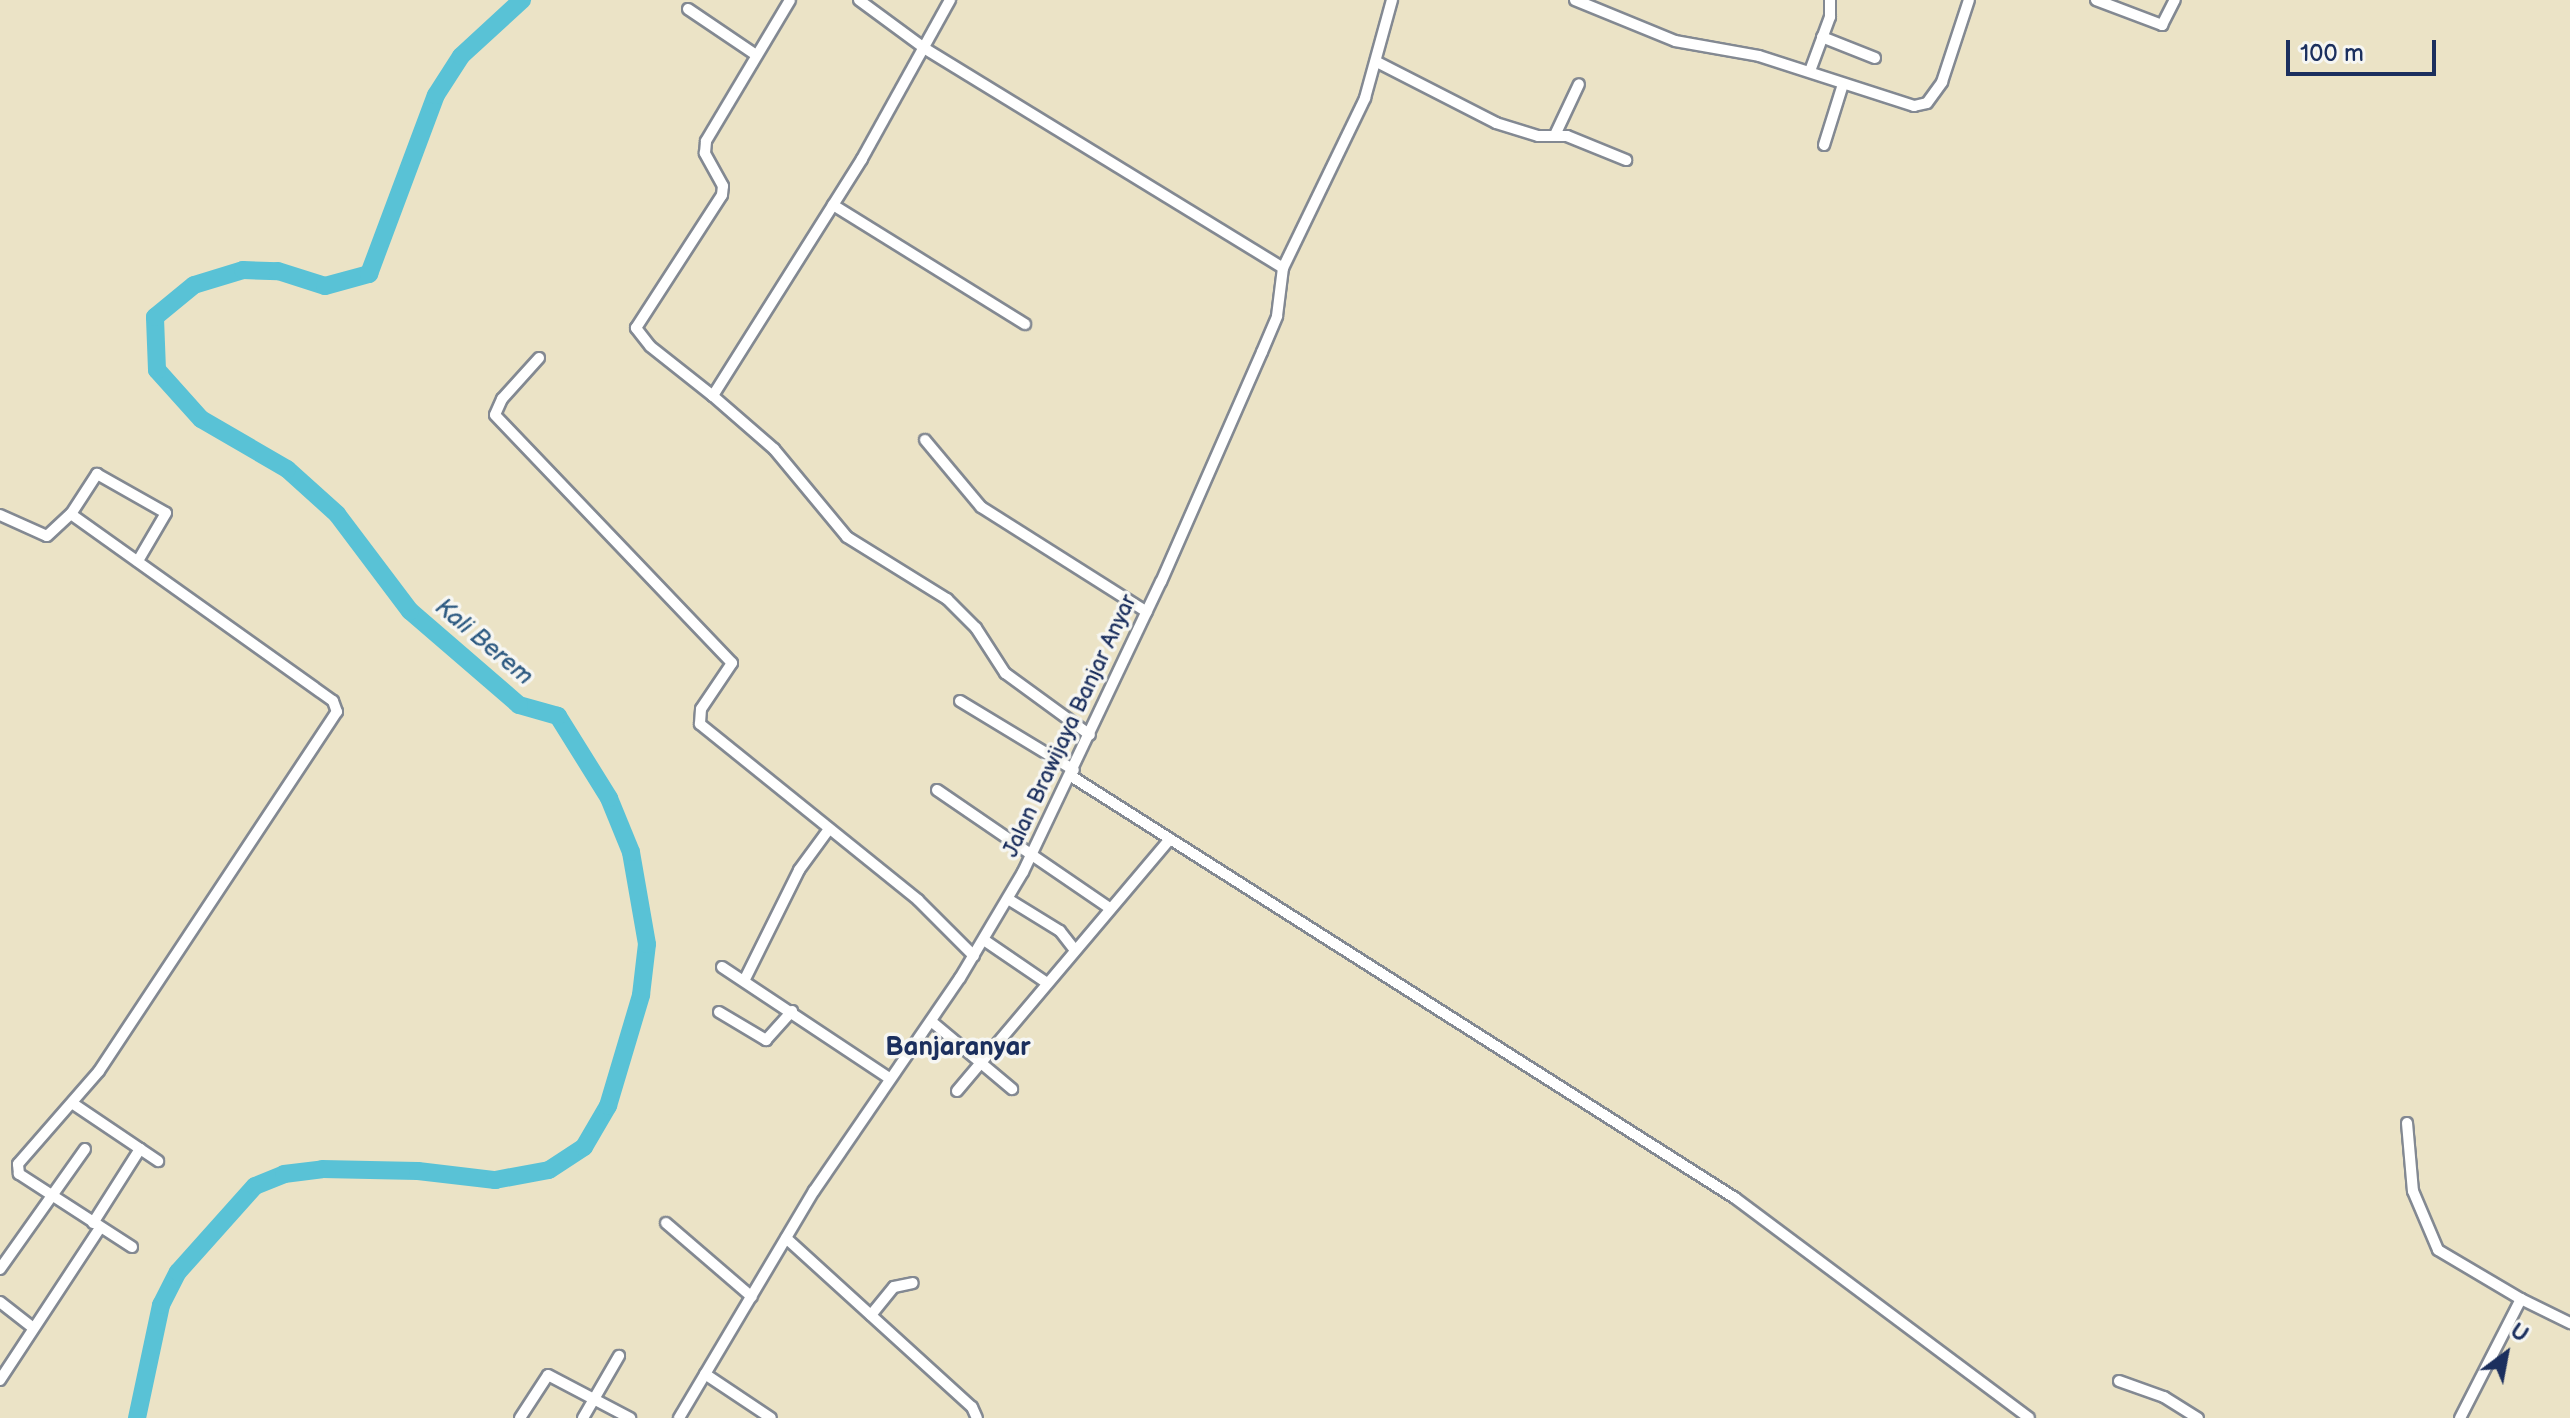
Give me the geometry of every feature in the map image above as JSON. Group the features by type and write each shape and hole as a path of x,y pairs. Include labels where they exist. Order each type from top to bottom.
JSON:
{"street":[{"path":"790,0 706,141 705,153 723,186 722,195 636,328 650,346 713,396 785,460 847,537 947,599 976,628 1005,673 1090,735"},
{"path":"859,0 924,48 1283,268"},
{"path":"713,396 833,205 950,0"},
{"name":"Jalan Brawijaya Banjar Anyar","path":"679,1418 786,1238 889,1078 974,956 1031,857 1147,612 1277,316 1283,268 1329,181 1377,62 1392,0"},
{"path":"1575,0 1675,41 1759,56 1914,106 1927,103 1947,69 1969,0"},
{"path":"1810,71 1830,0"},
{"path":"2096,0 2162,25 2175,0"},
{"path":"688,9 756,55"},
{"path":"1822,37 1875,58"},
{"path":"1377,62 1496,123 1538,136 1555,135 1626,160"},
{"path":"1555,135 1579,84"},
{"path":"1824,145 1843,84"},
{"path":"833,205 1025,324"},
{"path":"539,358 502,399 495,415 500,425 732,663 701,709 700,724 918,900 974,956"},
{"path":"925,440 981,507 1147,612"},
{"path":"0,515 47,536 71,514 97,474 165,511 138,561"},
{"path":"71,514 333,701 337,712 99,1071 17,1168 55,1198 132,1247"},
{"path":"960,701 1170,839 1735,1198 2029,1418"},
{"path":"937,790 1108,907"},
{"path":"744,981 799,870 829,829"},
{"path":"957,1091 1108,907 1170,839"},
{"path":"1008,899 1060,931 1074,949"},
{"path":"984,940 1047,983"},
{"path":"722,967 889,1078"},
{"path":"719,1012 766,1040 792,1011"},
{"path":"931,1021 982,1060 1012,1089"},
{"path":"72,1103 158,1161"},
{"path":"2407,1123 2413,1191 2438,1250 2521,1299 2570,1323"},
{"path":"0,1269 55,1198 85,1149"},
{"path":"0,1380 140,1149"},
{"path":"666,1223 752,1297"},
{"path":"786,1238 972,1407 977,1418"},
{"path":"871,1315 894,1287 913,1283"},
{"path":"2460,1418 2521,1299"},
{"path":"0,1302 31,1326"},
{"path":"583,1418 619,1356"},
{"path":"705,1374 771,1418"},
{"path":"520,1418 548,1375 630,1418"},
{"path":"2119,1381 2164,1397 2198,1418"}],"waterway":[{"name":"Kali Berem","path":"137,1418 161,1305 178,1272 255,1186 284,1174 322,1169 418,1171 495,1180 549,1170 584,1147 608,1106 641,995 647,944 631,852 609,798 558,716 519,705 410,611 337,514 287,469 201,419 157,370 155,317 194,285 243,270 278,271 325,286 369,274 436,95 461,56 522,0"}],"district":[{"name":"Banjaranyar","path":"958,1048"}]}
